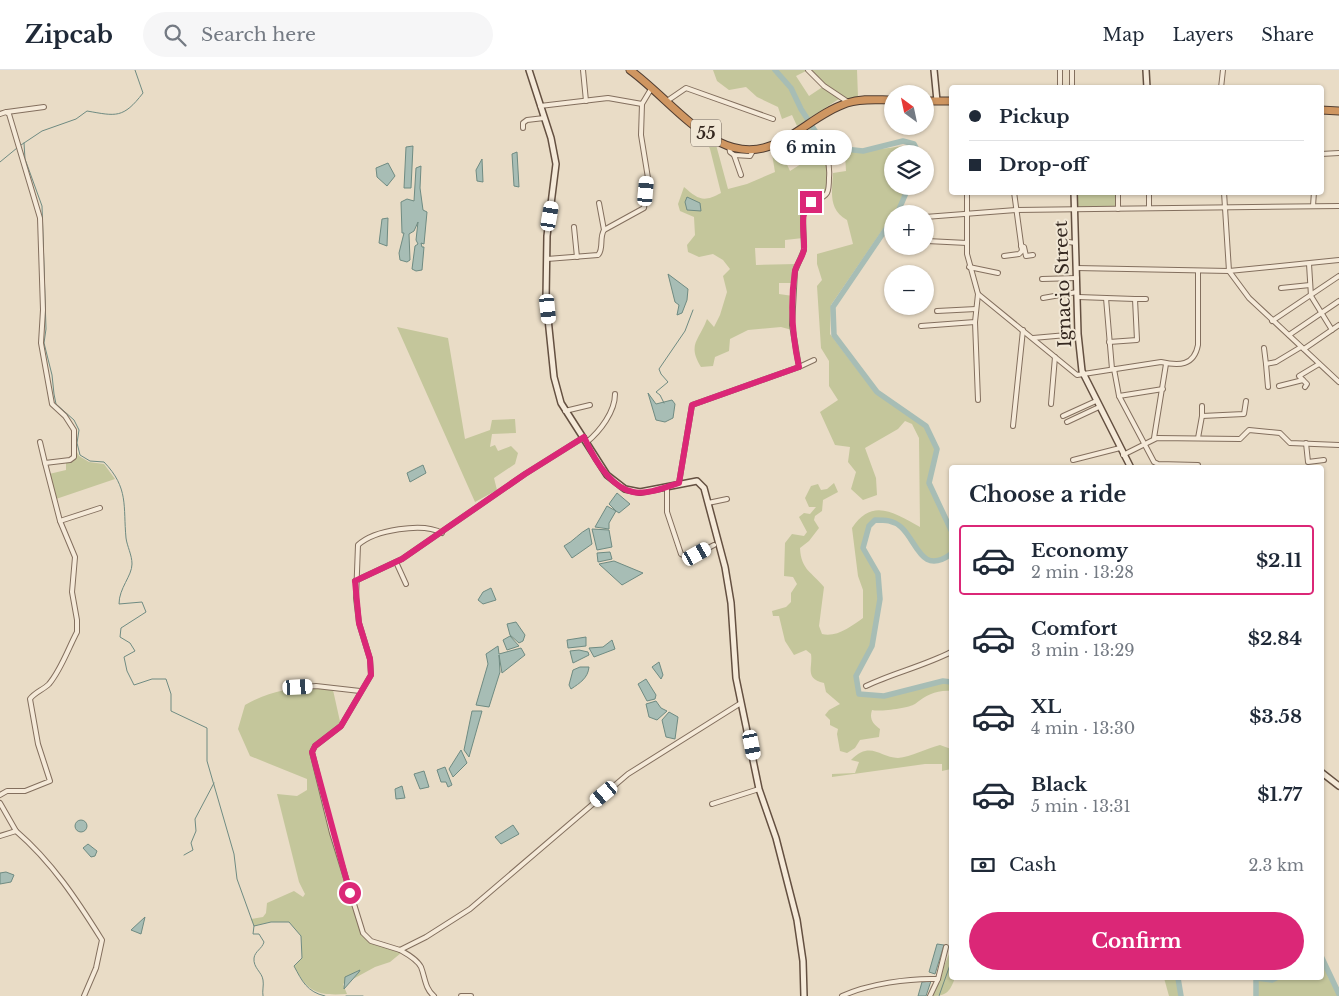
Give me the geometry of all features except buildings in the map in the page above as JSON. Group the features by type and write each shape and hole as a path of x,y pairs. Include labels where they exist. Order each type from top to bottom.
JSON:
{"highway":[{"name":"55","path":"630,70 709,136 729,146 754,149 773,146 848,102 884,100"},
{"path":"934,102 949,102"},
{"path":"1324,110 1339,111"}],"street":[{"path":"529,70 556,164 547,236 546,299 554,377 565,411 607,475 625,489 640,492 691,481 701,483 725,567 731,604 733,651 741,703 752,745 759,789 789,885 803,961 804,996"},
{"path":"583,70 586,100"},
{"path":"808,70 824,86 848,102"},
{"path":"934,70 937,102"},
{"path":"1060,70 1060,85"},
{"path":"1072,70 1072,85"},
{"path":"1146,70 1147,85"},
{"path":"1221,85 1223,70"},
{"path":"667,101 686,88 773,119"},
{"path":"604,230 642,211 645,204 648,178 641,135 642,104 651,89"},
{"path":"540,106 612,98 642,104"},
{"path":"0,114 44,107"},
{"path":"7,112 40,218 43,310 42,343 52,404 70,423 75,438 74,457 70,460 45,463"},
{"path":"523,128 523,123 526,121 544,118"},
{"path":"796,133 805,135 814,142 826,154 830,166 828,191 822,198 807,204 804,216 804,250 795,271 792,325 799,367"},
{"path":"729,146 741,175"},
{"path":"734,155 750,156 754,149"},
{"path":"1324,154 1339,153"},
{"path":"967,195 969,267 978,294 975,322 978,400"},
{"path":"1004,256 1021,253 1014,195"},
{"name":"Ignacio Street","path":"1074,195 1078,334 1083,375 1129,465"},
{"path":"1118,195 1118,209"},
{"path":"1148,195 1149,208"},
{"path":"1224,195 1229,271 1239,287 1272,321 1339,382"},
{"path":"1313,206 1314,195"},
{"path":"547,259 600,254 604,230 600,203"},
{"path":"934,216 1016,210 1339,206"},
{"path":"574,227 577,257"},
{"path":"934,241 967,243"},
{"path":"1063,241 1075,243"},
{"path":"1021,246 1024,247 1026,256 1033,255"},
{"path":"1076,268 1229,271 1339,260"},
{"path":"1309,264 1311,296 1332,330"},
{"path":"969,267 998,273"},
{"path":"978,294 1075,374 1083,375 1161,362 1166,364 1187,362 1196,356 1199,324 1198,270"},
{"path":"1272,321 1339,276"},
{"path":"1042,279 1077,278"},
{"path":"1280,288 1310,286"},
{"path":"1043,298 1078,294 1106,298 1146,299"},
{"path":"1106,298 1109,342 1119,396 1145,444 1156,463 1198,465"},
{"path":"1109,342 1136,340 1135,299"},
{"path":"1288,335 1339,301"},
{"path":"937,311 976,310"},
{"path":"921,326 975,322"},
{"path":"1266,364 1276,362 1339,325"},
{"path":"1013,426 1023,330"},
{"path":"1033,338 1078,334"},
{"path":"1264,348 1268,387"},
{"path":"1051,404 1055,357"},
{"path":"679,483 692,405 814,360"},
{"path":"1154,438 1166,364"},
{"path":"1305,387 1308,385 1299,376 1319,364"},
{"path":"1279,386 1303,380"},
{"path":"1119,396 1163,389"},
{"path":"355,581 396,562 442,533 525,474 585,440 600,429 610,413 615,394"},
{"path":"1202,416 1244,414 1246,401"},
{"path":"1063,416 1097,404"},
{"path":"1067,422 1097,404"},
{"path":"565,411 590,405"},
{"path":"1198,438 1202,406"},
{"path":"1123,454 1154,438 1240,439 1249,430 1282,434 1285,440 1290,443 1339,445"},
{"path":"0,795 7,791 24,791 48,782 50,779 38,744 30,699 47,686 54,677 78,628 72,598 75,557 60,521 40,442"},
{"path":"1306,443 1308,462 1324,460"},
{"path":"1073,460 1120,448"},
{"path":"666,487 667,512 681,554 690,558 714,545"},
{"path":"708,503 727,499"},
{"path":"60,521 100,508"},
{"path":"434,996 427,988 421,966 416,960 400,950 371,941 363,934 312,756 315,746 341,726 368,680 372,669 359,623 355,581 356,550 358,546 367,538 384,532 430,527 442,533"},
{"path":"396,562 406,584"},
{"path":"866,686 873,681 912,670 949,653"},
{"path":"288,689 316,686 360,691"},
{"path":"400,950 426,938 470,909 641,764 741,703"},
{"path":"1324,774 1339,786"},
{"path":"712,804 759,789"},
{"path":"0,804 16,831 34,846 59,876 102,940 96,968 84,996"},
{"path":"0,836 16,831"},
{"path":"930,996 938,978 946,947"},
{"path":"842,996 864,988 938,978"},
{"path":"461,996 471,996"}],"green space":[{"path":"713,70 808,70 857,70 858,97 845,100 835,95 839,99 797,126 792,115 782,119 778,107 757,97 746,87 729,90 717,81","holes":["808,70 824,86 809,96 796,76"]},
{"path":"811,128 832,145 844,149 884,149 884,195 903,195 899,205 884,205 884,227 831,305 830,334 875,393 926,426 937,449 929,483 949,526 949,555 941,560 933,561 926,559 921,554 907,533 895,523 886,520 875,520 869,526 863,548 878,574 880,599 872,646 856,676 859,693 884,696 943,681 949,682 949,691 932,694 907,707 872,710 872,721 880,729 879,737 860,740 855,748 847,753 840,751 838,729 830,725 830,720 825,715 829,710 840,704 826,692 824,683 818,681 812,675 811,654 806,650 794,655 785,641 779,616 773,616 772,611 786,607 791,602 791,593 797,584 793,577 784,576 785,543 792,534 804,536 807,532 799,517 804,513 810,514 816,507 809,507 805,498 811,486 818,484 821,490 827,489 834,483 838,492 823,500 822,511 815,516 814,520 819,528 809,541 800,548 802,561 805,566 824,587 819,626 822,634 838,633 863,618 863,590 858,576 852,528 860,518 876,510 884,511 902,517 920,527 919,438 912,424 905,421 898,429 865,448 876,478 877,495 863,500 851,489 856,472 848,462 850,447 835,445 820,412 838,400 829,386 829,361 821,348 817,286 822,280 817,264 817,254 853,244 847,220 837,211 832,200 833,173 846,171 845,154 832,158 827,155 830,167 826,195 807,207 804,216 803,238 785,240 785,248 755,248 756,265 797,264 794,283 779,283 779,294 793,296 792,330 781,327 748,330 730,339 729,351 715,357 713,366 701,367 695,353 695,348 707,319 714,327 720,315 727,292 723,276 730,269 723,260 713,254 699,257 688,252 687,245 695,235 694,217 680,211 678,204 684,187 697,197 705,199 721,193 710,149 703,135 715,141 728,189 747,184 775,172 771,148 778,145 790,171 801,164 820,161 806,141 808,137 804,133"},
{"path":"1074,195 1118,195 1118,208 1074,209"},
{"path":"397,327 448,338 465,439 490,430 492,420 515,419 516,433 492,434 490,447 495,445 498,451 511,446 518,453 515,464 494,478 497,490 475,502"},
{"path":"77,452 79,456 89,462 104,464 115,479 56,499 49,474 66,470 66,462 75,459"},
{"path":"316,686 333,690 341,726 315,746 312,756 329,822 366,938 400,950 401,953 390,962 375,967 353,979 359,972 343,984 347,994 320,993 304,982 294,966 302,958 301,936 289,922 271,922 254,926 251,919 263,917 266,913 267,903 294,891 303,897 305,894 299,882 277,794 297,796 307,790 307,779 250,756 238,729 245,705 279,691"},
{"path":"940,745 949,748 949,769 942,771 942,764 925,764 832,777 832,774 855,773 859,762 851,760 864,751 875,751 898,758"},
{"path":"949,954 947,973 949,968 949,980 954,980 953,983 945,994 932,996"},
{"path":"1324,963 1339,996 1256,996 1256,980 1324,980"},
{"path":"1165,980 1178,980 1181,996 1169,996"}],"water":[{"path":"413,146 411,188 404,188 406,147"},
{"path":"517,152 519,187 514,186 512,154"},
{"path":"482,159 483,182 477,181 476,170"},
{"path":"388,163 395,176 387,186 377,177 376,168"},
{"path":"421,166 420,188 423,210 427,212 424,244 421,243 422,247 424,247 422,270 416,271 412,269 415,246 418,244 416,240 418,222 414,231 409,234 410,260 407,262 400,260 399,253 404,233 402,233 401,202 407,199 414,201 416,168"},
{"path":"687,197 700,203 701,211 687,210 685,202"},
{"path":"388,218 387,246 379,243 382,219"},
{"path":"668,274 688,289 687,300 682,313 677,315 679,305 675,302"},
{"path":"648,393 656,404 672,400 675,404 673,418 665,422 656,420"},
{"path":"423,465 426,473 410,482 407,473"},
{"path":"617,493 630,504 619,513 609,504"},
{"path":"607,506 616,511 609,523 609,529 595,527"},
{"path":"589,528 592,544 572,558 564,546"},
{"path":"592,529 609,530 612,547 597,550"},
{"path":"610,552 612,559 598,562 597,553"},
{"path":"614,561 643,573 622,585 599,564"},
{"path":"491,588 496,600 483,604 478,600 483,592"},
{"path":"516,622 525,635 523,641 519,643 510,635 507,624"},
{"path":"510,636 519,646 507,650 503,640"},
{"path":"586,637 586,646 568,648 567,640"},
{"path":"612,640 615,649 594,657 589,648 603,647"},
{"path":"498,646 499,654 521,648 525,655 502,673 499,655 500,672 489,707 476,705 488,664 486,654"},
{"path":"570,651 588,652 589,655 573,663"},
{"path":"659,662 663,675 661,679 652,667"},
{"path":"580,667 589,667 587,674 571,689 569,685 573,670"},
{"path":"646,679 656,695 655,699 647,701 638,684"},
{"path":"656,701 661,708 667,711 657,720 649,717 646,704"},
{"path":"472,711 482,711 469,757 464,750"},
{"path":"669,712 678,717 675,739 666,737 662,720"},
{"path":"461,750 467,763 453,777 449,769"},
{"path":"445,767 452,785 448,787 446,782 441,782 437,770"},
{"path":"424,771 429,787 420,789 414,774"},
{"path":"402,786 405,798 396,799 395,789"},
{"path":"79,820 83,820 87,826 83,832 79,832 75,828 75,824"},
{"path":"513,825 519,834 501,844 495,837"},
{"path":"88,844 97,851 95,856 91,857 83,848"},
{"path":"6,872 14,875 11,882 0,884 0,873"},
{"path":"145,917 141,934 131,930"},
{"path":"937,944 944,945 935,974 929,972"},
{"path":"360,970 359,972 344,989 345,977"},
{"path":"931,981 926,996 918,996 922,982"}],"waterway":[{"path":"21,145 42,131 76,119 87,111 105,114 118,114 124,111 143,93 135,70"},
{"path":"775,70 791,88 801,109 819,137 835,148 863,151 884,146"},
{"path":"887,145 903,141 914,145"},
{"path":"24,143 25,159 42,206 46,329 44,343 52,375 56,404 74,420 79,430 77,443 80,455 90,461 104,462 118,480 123,498 126,538 132,564 119,604 142,602 146,612 121,628 120,637 130,643 135,651 124,657 127,671 134,685 152,679 166,679 171,694 171,711 207,728 207,761 234,854 237,879 254,926 271,922 289,922 301,936 302,958 294,966 309,989 325,996"},
{"path":"0,162 17,148"},
{"path":"901,205 905,195"},
{"path":"884,232 833,307 834,335 877,392 926,426 937,449 929,483 949,526"},
{"path":"664,403 656,392 668,382 659,369 685,331 693,310"},
{"path":"949,555 941,560 933,561 926,559 907,533 895,523 875,520 869,526 863,548 878,574 880,599 872,646 856,676 859,694 884,696 943,681 949,682"},
{"path":"184,855 193,850 191,843 196,831 195,819 214,783"},
{"path":"254,926 253,934 259,934 264,942 254,958 255,965 263,980 263,996"},
{"path":"1324,962 1339,994"},
{"path":"939,996 949,968"},
{"path":"1178,980 1181,996"},
{"path":"1256,980 1256,996"},
{"path":"346,996 363,996"}],"route":[{"path":"350,893 332,833 312,749 341,726 350,707 371,675 370,659 359,623 355,581 402,559 525,474 584,437 607,475 625,489 632,492 640,492 679,483 692,405 799,367 792,330 794,283 797,264 804,250 805,208 811,202"}]}
